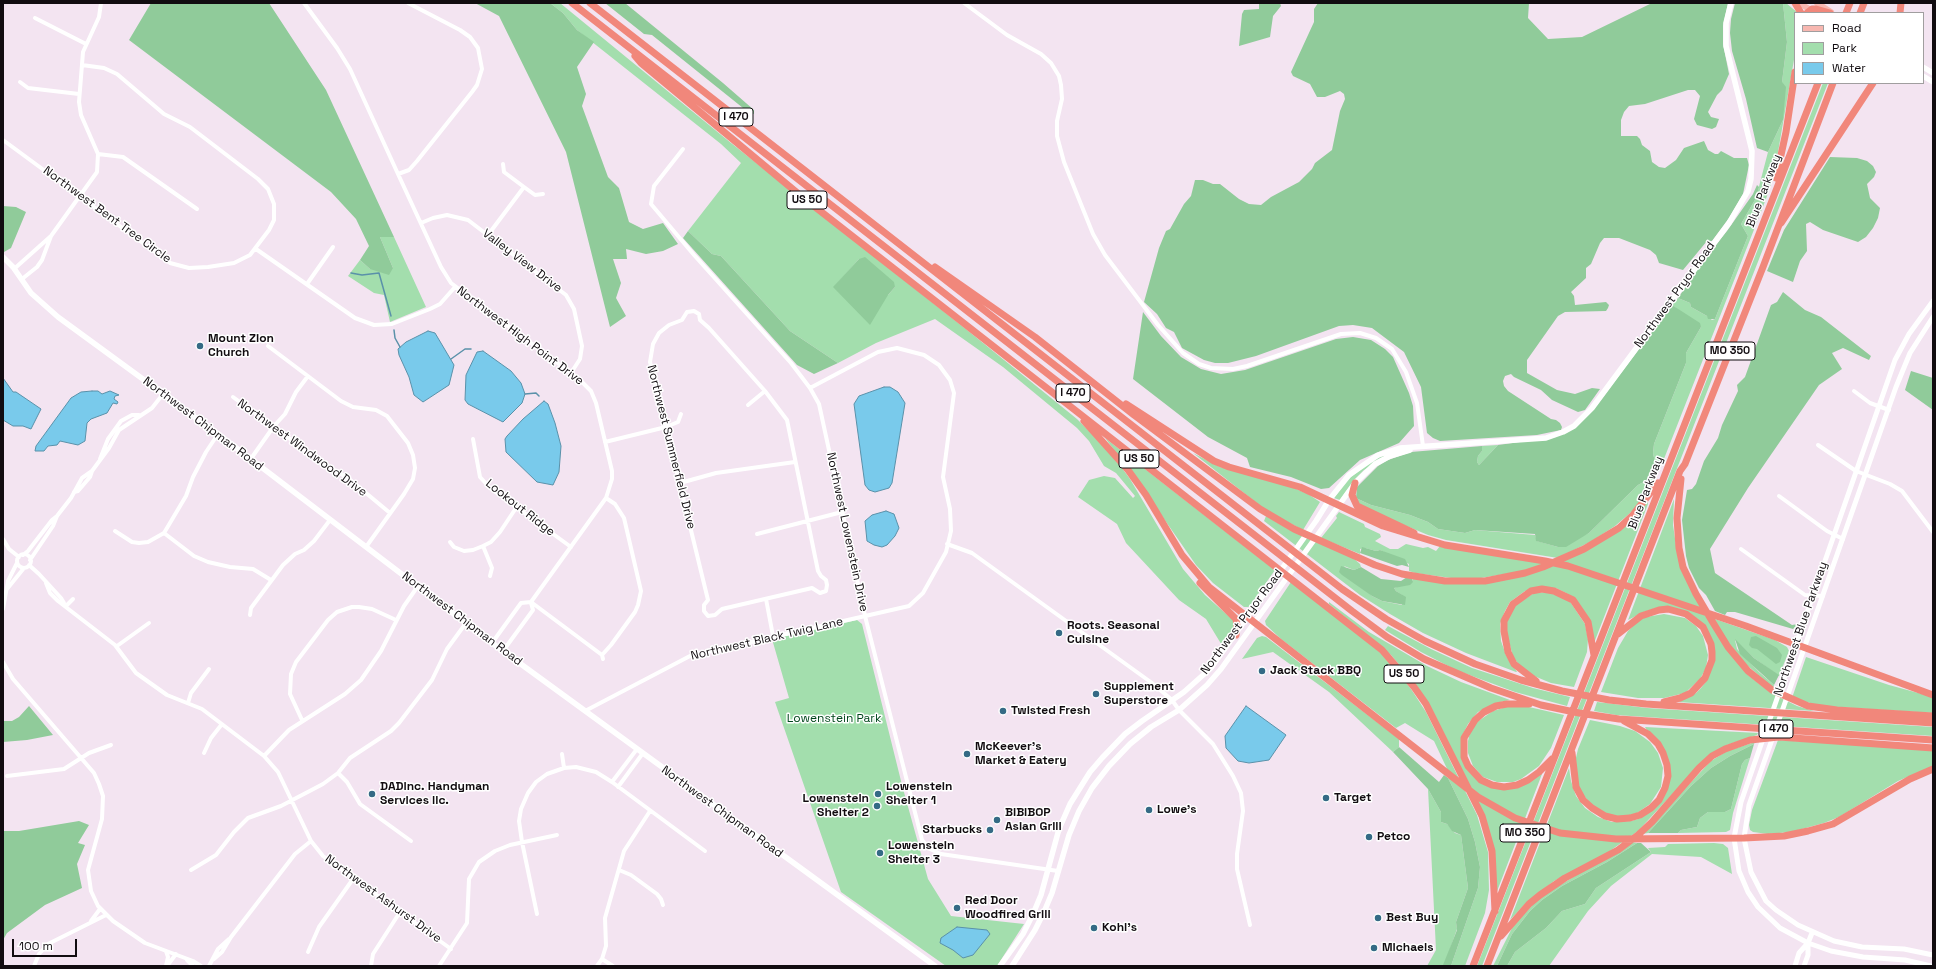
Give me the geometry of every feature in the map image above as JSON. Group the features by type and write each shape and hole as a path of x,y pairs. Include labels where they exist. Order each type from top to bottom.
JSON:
{"highway":[{"name":"I 470","path":"572,3 1372,626 1403,646 1447,670 1491,688 1554,708 1603,717 1933,740"},
{"name":"I 470","path":"590,3 1358,601 1398,626 1455,655 1495,671 1562,691 1609,700 1646,704 1933,723"},
{"path":"1795,3 1800,12"},
{"path":"1811,10 1822,10 1828,12"},
{"name":"US 50","path":"626,45 642,64 801,196 1382,650 1426,704 1482,816 1492,851 1495,911 1473,966"},
{"path":"1765,218 1780,166 1794,78"},
{"name":"Blue Parkway","path":"1495,911 1818,84"},
{"name":"Blue Parkway","path":"1487,966 1618,634 1680,471 1685,464 1762,268 1833,84"},
{"path":"1773,237 1872,84"},
{"path":"882,231 1002,313 1134,415 1276,520 1376,566 1402,574 1445,581 1485,581 1525,573 1565,559 1619,528 1646,500 1666,473"},
{"path":"1093,382 1214,461 1229,467 1300,487 1384,526 1434,542 1568,566 1746,626 1933,695"},
{"path":"1073,408 1128,470 1146,495 1182,555 1199,576 1220,596 1432,763 1478,797 1497,809 1535,826 1560,833 1616,839 1744,838 1784,836 1808,832 1834,824 1910,779 1933,769"},
{"path":"1685,464 1679,488 1676,518 1677,534 1683,567 1696,594 1724,641 1748,672 1772,690 1808,706 1837,710 1933,716"},
{"path":"1355,483 1352,495 1354,503 1360,509 1434,542"},
{"path":"1168,532 1180,556 1195,578 1236,619 1236,635"},
{"path":"1547,687 1526,674 1514,664 1505,642 1504,631 1506,617 1513,604 1521,597 1531,591 1542,589 1554,590 1573,600 1588,622 1594,657"},
{"path":"1618,634 1641,616 1659,610 1668,609 1686,614 1694,619 1708,636 1711,644 1712,660 1705,678 1698,686 1680,698 1670,702 1646,704"},
{"path":"1541,704 1507,704 1484,712 1474,720 1464,738 1464,757 1468,766 1482,780 1492,785 1504,787 1517,785 1528,780 1539,772 1555,756"},
{"path":"1572,751 1576,787 1583,800 1592,808 1605,816 1617,819 1630,818 1640,815 1651,808 1659,800 1665,788 1667,770 1663,753 1648,734 1638,727 1619,719"},
{"path":"1496,942 1520,913 1540,894 1565,878 1618,850 1638,835 1652,822 1699,768 1712,756 1725,749 1750,740 1779,737 1933,748"}],"main road":[{"name":"Northwest Pryor Road","path":"1000,966 1022,934 1033,914 1062,823 1073,799 1090,772 1125,734 1184,692 1211,668 1248,618 1329,500 1349,475 1371,459 1400,448 1546,438 1574,426 1592,408 1729,222 1748,191 1751,179 1752,151 1726,46 1726,23 1731,3"},
{"path":"1799,3 1811,10"},
{"path":"1817,3 1830,12"},
{"path":"1924,68 1933,73"},
{"path":"1924,77 1933,82"},
{"name":"Northwest Chipman Road","path":"3,257 14,268 31,293 52,313 218,434 250,460 585,712 935,966"},
{"name":"Northwest Pryor Road","path":"1012,966 1035,930 1044,912 1052,893 1071,829 1079,811 1096,782 1130,744 1151,727 1179,710 1207,685 1222,669 1256,624 1355,483 1375,464 1390,456 1423,446"}],"street":[{"path":"14,268 51,236 97,172 98,154 81,115 79,94 86,44 99,17 101,3"},
{"name":"Northwest High Point Drive","path":"304,3 337,48 350,69 441,267 455,287 571,373 583,383 593,396 605,442 612,479 606,498 531,602 521,603 492,643"},
{"path":"398,174 409,170 417,161 477,85 482,69 478,48 470,37 460,30 408,3"},
{"path":"964,3 1007,35 1041,54 1051,63 1059,76 1062,85 1062,99 1057,121 1057,136 1071,180 1093,234 1105,255 1158,325 1183,354 1199,364 1211,368 1233,369 1341,334 1360,333 1376,338 1392,349 1406,372 1417,403 1423,446"},
{"path":"35,18 86,44"},
{"name":"Northwest Bent Tree Circle","path":"3,140 170,263 180,267 189,268 234,263 247,258 256,249 272,225 274,215 272,199 264,184 190,126 164,114 116,74 104,68 82,65"},
{"path":"20,82 28,88 79,94"},
{"name":"Northwest Lowenstein Drive","path":"683,149 654,186 651,204 694,255 791,363 810,388 822,414 865,616 922,840 930,850 941,854 1047,869 1058,872"},
{"path":"98,154 123,157 197,209"},
{"path":"503,164 504,172 535,195 542,194"},
{"path":"488,235 524,187"},
{"name":"Valley View Drive","path":"422,223 440,215 453,215 468,220 561,290 571,301 582,346 580,359 571,373"},
{"path":"22,279 37,267 42,260 51,236"},
{"path":"307,284 333,247"},
{"path":"256,249 355,318 366,323 382,326 392,324 435,307 455,287"},
{"name":"Northwest Blue Parkway","path":"1931,966 1905,960 1846,954 1808,943 1780,928 1758,906 1748,892 1739,871 1734,838 1741,802 1879,407 1901,348 1918,320 1933,301"},
{"name":"Northwest Summerfield Drive","path":"694,311 699,314 700,320 709,328 765,391 787,420 818,570 821,576 826,580 826,591 820,593 812,588 719,610 715,615 708,616 704,611 704,605 708,600 650,362 650,353 658,333 669,325 682,320 688,312 694,311"},
{"name":"Northwest Blue Parkway","path":"1933,317 1910,353 1889,410 1749,805 1744,838 1751,872 1766,901 1776,910 1812,933 1834,941 1862,947 1904,949 1933,955"},
{"path":"268,346 341,401 353,407 376,410 387,416 408,443 413,455 415,468 413,479 366,547"},
{"name":"Northwest Black Twig Lane","path":"585,712 690,656 908,606 923,593 946,552 951,531 950,509 944,477 954,393 950,380 939,365 924,354 897,348 878,352 810,388"},
{"path":"250,460 284,414 296,392 308,376"},
{"path":"748,405 765,391"},
{"path":"1854,391 1879,407 1889,410"},
{"path":"3,609 8,581 19,557 28,551 52,520 57,516 82,478 92,471 99,461 108,439 120,421 132,415 139,415 152,408 163,394"},
{"name":"Northwest Windwood Drive","path":"233,397 324,464 348,478 390,513"},
{"path":"605,442 666,427 678,422 681,414"},
{"path":"115,531 132,542 139,543 148,542 164,534 186,496 193,477 203,458 218,434"},
{"name":"Lookout Ridge","path":"473,439 480,476 490,488 571,547"},
{"path":"1818,444 1856,471 1890,484 1902,491 1933,532"},
{"path":"680,483 716,473 795,462"},
{"path":"1779,496 1834,534 1844,539"},
{"path":"531,602 602,657 635,612 641,591 624,518 615,504 606,498"},
{"path":"450,542 454,547 464,551 473,550 491,542 500,532 516,508"},
{"path":"756,534 842,512"},
{"path":"7,590 24,568 29,565 30,560 54,526 57,516"},
{"path":"250,615 251,608 271,580 288,560 298,552 304,550 314,541 330,520"},
{"path":"164,534 194,556 208,562 230,567 253,569 271,580"},
{"path":"3,539 9,549 19,557"},
{"path":"947,544 972,553 1004,575 1115,658 1152,683 1172,700 1179,710 1213,744 1239,786 1243,811 1237,854 1237,869 1250,925"},
{"path":"483,546 492,568 490,576"},
{"path":"1741,549 1797,590 1812,596 1823,596"},
{"path":"23,555 27,556 30,560"},
{"path":"17,563 24,568"},
{"name":"Northwest Ashurst Drive","path":"29,565 36,570 46,583 50,593 58,601 117,646 136,673 167,695 188,702 202,709 264,756 278,772 311,841 323,856 451,949"},
{"path":"264,756 289,730 302,720 345,694 356,685 382,651 396,620 418,586"},
{"path":"65,605 73,599"},
{"path":"766,599 773,636"},
{"name":"Northwest High Point Drive","path":"503,651 533,610 531,602"},
{"path":"302,720 290,694 290,674 296,662 328,620 338,612 352,607 359,607 372,609 396,620"},
{"path":"117,646 149,623"},
{"path":"192,870 216,855 234,832 248,818 292,800 323,784 338,773 350,758 382,738 399,723 432,680 447,650 466,623"},
{"path":"3,662 4,668 94,773 103,796 102,819 88,870 91,891 100,909 145,943 176,954 201,966"},
{"path":"188,702 192,693 209,669"},
{"path":"204,753 211,738 222,724"},
{"path":"7,776 59,770 69,766 89,753 111,745"},
{"path":"612,782 637,749"},
{"path":"618,787 643,753"},
{"path":"562,754 564,768"},
{"path":"537,914 519,821 521,809 528,793 536,782 547,774 564,768 576,767 589,770 612,782 705,851"},
{"path":"338,773 347,782 360,804 411,841"},
{"path":"597,966 602,959 606,946 605,918 619,870 629,842 650,811"},
{"path":"439,966 467,923 469,913 469,879 475,867 485,857 495,851 522,842 557,835"},
{"path":"208,966 214,958 222,952 231,937 296,854 311,841"},
{"path":"619,870 631,875 653,891 662,899 663,905"},
{"path":"308,952 319,927 353,879"},
{"path":"89,923 100,909"},
{"path":"371,966 373,954 400,912"},
{"path":"34,966 39,954 48,944 106,915"},
{"path":"1804,966 1808,955 1808,943 1812,933"},
{"path":"1795,966 1799,952 1808,943"},
{"path":"166,951 168,957 166,966"},
{"path":"166,966 176,954"},
{"path":"187,959 193,966"},
{"path":"602,959 613,966"}],"green space":[{"path":"151,3 269,3 326,90 394,237 380,237 393,268 389,275 370,269 360,260 369,246 356,219 331,192 129,40"},
{"path":"475,3 550,3 563,13 577,30 594,42 577,67 586,94 582,106 608,177 619,188 629,222 643,229 663,223 678,244 663,251 646,254 626,249 627,259 613,259 621,283 616,298 626,316 610,327 566,152 499,16"},
{"path":"550,3 560,3 731,143 1077,419 1111,453 1130,479 1183,569 1205,595 1233,620 1234,628 1223,647 1206,619 1179,600 1126,543 1117,524 1078,497 1089,480 1104,476 1115,478 1133,498 1135,496 1116,473 1104,466 1089,441 1077,428 1003,367 935,319 876,343 838,363 790,331 721,256 712,254 688,231 741,163 721,144 577,30 563,13","holes":["859,259 895,287 888,295 834,287"]},
{"path":"605,3 625,3 723,83 754,110 754,114 748,112 652,35 644,34"},
{"path":"1259,3 1280,3 1281,6 1273,16 1270,37 1239,46 1242,14 1244,10 1259,9"},
{"path":"1318,3 1529,3 1528,18 1548,39 1582,37 1652,3 1728,3 1723,26 1723,44 1729,74 1722,90 1717,95 1708,112 1711,117 1719,119 1716,127 1712,129 1697,125 1694,119 1700,96 1695,90 1688,90 1645,104 1629,106 1624,112 1621,120 1621,136 1637,136 1642,145 1650,151 1652,162 1659,167 1665,168 1676,160 1684,148 1704,141 1708,150 1715,154 1718,154 1721,151 1734,158 1747,158 1749,165 1743,194 1729,218 1712,241 1707,241 1683,270 1659,263 1656,255 1650,250 1619,238 1604,238 1600,243 1591,264 1586,268 1586,278 1571,292 1574,296 1575,305 1606,302 1609,305 1608,308 1606,311 1565,312 1558,316 1527,360 1527,373 1557,390 1575,394 1592,388 1600,389 1585,410 1578,412 1552,400 1541,390 1514,377 1511,374 1505,376 1503,381 1504,386 1508,391 1551,419 1560,423 1562,427 1561,430 1537,435 1440,441 1427,433 1421,387 1404,352 1372,328 1353,325 1339,326 1256,356 1228,363 1215,363 1204,360 1182,348 1174,332 1166,328 1157,314 1144,302 1159,248 1166,231 1170,229 1184,204 1191,196 1195,180 1203,180 1213,184 1220,184 1239,199 1249,204 1261,205 1271,197 1299,182 1312,169 1315,163 1332,150 1340,111 1345,99 1344,94 1340,91 1325,97 1317,97 1310,84 1293,76 1291,72 1314,22 1314,9"},
{"path":"1735,3 1783,3 1787,42 1782,82 1786,87 1783,120 1768,152 1757,148 1746,99 1732,51 1730,33 1731,19"},
{"path":"1783,3 1786,3 1797,12 1794,12 1794,60 1774,175 1766,199 1660,469 1636,508 1615,526 1592,541 1558,558 1446,540 1428,535 1361,507 1356,498 1371,505 1410,515 1428,522 1438,529 1465,533 1475,530 1535,535 1537,541 1558,547 1589,533 1638,485 1649,479 1654,473 1656,467 1653,453 1654,444 1686,363 1686,353 1701,327 1672,305 1678,298 1690,303 1691,307 1712,320 1715,319 1748,236 1741,224 1756,198 1768,152 1783,120 1782,82 1787,42"},
{"path":"1823,84 1828,84 1482,966 1477,966"},
{"path":"1830,157 1857,158 1867,161 1873,166 1876,172 1874,177 1867,184 1870,198 1880,208 1878,218 1866,237 1858,242 1823,230 1810,222 1806,224 1807,251 1800,261 1793,282 1767,271 1784,230"},
{"path":"1757,185 1759,187 1756,198 1741,224 1748,236 1715,319 1708,319 1707,316 1691,307 1690,303 1678,298 1687,285 1687,281 1727,231 1753,194"},
{"path":"3,206 16,207 26,212 11,248 4,252"},
{"path":"688,231 712,254 721,256 790,331 838,363 814,374 797,365 683,238"},
{"path":"380,237 394,237 426,307 390,322 384,295 374,293 348,276 360,260 370,269 393,268"},
{"path":"865,257 894,282 895,287 888,295 870,325 833,287 859,259"},
{"path":"1783,292 1805,310 1821,317 1871,356 1869,360 1843,348 1832,353 1842,369 1819,385 1748,488 1710,549 1715,573 1792,625 1798,624 1793,629 1735,612 1727,612 1725,615 1715,611 1706,595 1699,588 1689,568 1686,556 1682,520 1687,490 1692,489 1696,484 1704,461 1718,438 1722,425 1738,391 1737,385 1745,377 1771,305 1777,302"},
{"path":"1672,305 1700,323 1701,327 1686,353 1686,363 1654,444 1653,453 1656,467 1654,473 1649,479 1638,485 1589,533 1566,547 1558,547 1536,541 1535,534 1475,530 1465,533 1438,529 1428,522 1410,515 1371,505 1356,498 1357,487 1378,466 1388,460 1411,452 1482,446 1482,451 1478,456 1477,462 1479,465 1498,445 1556,437 1597,405"},
{"path":"1143,312 1161,336 1181,357 1201,369 1221,374 1245,370 1336,339 1353,337 1371,340 1385,349 1393,357 1409,393 1413,406 1414,426 1399,443 1360,460 1329,488 1321,489 1291,477 1250,467 1247,458 1208,437 1133,379"},
{"path":"1911,371 1933,378 1933,410 1905,390"},
{"path":"1105,438 1275,570 1249,607 1244,607 1213,583 1196,565 1137,480"},
{"path":"1498,445 1479,465 1477,462 1478,456 1482,451 1482,446"},
{"path":"1396,451 1364,470 1354,480 1340,500 1334,498 1346,481 1373,460"},
{"path":"1193,453 1220,467 1289,486 1308,494 1320,502 1303,530 1267,511"},
{"path":"1674,499 1673,525 1677,552 1728,651 1748,675 1771,693 1797,706 1814,711 1678,702 1696,693 1701,688 1705,683 1714,660 1698,619 1656,608 1628,620"},
{"path":"1648,500 1648,504 1594,643 1592,630 1571,596 1556,588 1525,591 1510,602 1500,624 1501,641 1506,655 1517,672 1466,653 1423,633 1390,614 1360,595 1264,521 1266,516 1290,530 1352,557 1360,564 1361,567 1354,570 1344,566 1372,596 1382,601 1402,605 1402,595 1394,588 1412,582 1413,578 1512,578 1610,536"},
{"path":"1339,512 1364,524 1365,527 1380,534 1381,537 1375,541 1390,549 1398,549 1406,544 1423,548 1428,547 1436,551 1440,546 1546,563 1523,571 1481,578 1451,578 1415,573 1409,571 1409,564 1380,550 1376,551 1365,548 1360,549 1360,554 1321,538 1337,518 1336,516"},
{"path":"1362,547 1376,551 1380,550 1405,559 1409,567 1402,565 1397,566 1360,553"},
{"path":"1341,566 1354,570 1361,567 1381,579 1401,581 1407,577 1412,579 1413,582 1410,585 1394,588 1406,597 1405,605 1382,601 1372,596 1342,575 1339,572"},
{"path":"1291,582 1373,646 1385,657 1411,689 1426,712 1477,815 1488,852 1489,890 1485,913 1465,966 1451,966 1478,888 1480,867 1475,842 1468,819 1448,778 1449,773 1434,741 1405,723 1396,728 1281,639 1266,625 1265,621"},
{"path":"1548,592 1569,600 1585,624 1588,639 1587,652 1574,687 1551,683 1534,676 1521,667 1513,657 1505,626 1514,606 1534,593"},
{"path":"1329,602 1369,632 1427,666 1461,682 1510,700 1500,702 1478,712 1468,724 1462,736 1470,773 1504,789 1540,773 1542,774 1496,894 1493,847 1417,686 1391,655 1329,604"},
{"path":"1664,614 1685,618 1696,626 1703,636 1708,655 1706,668 1700,679 1685,693 1664,698 1638,698 1601,692 1618,648 1628,631 1639,620 1646,617"},
{"path":"1712,618 1775,640 1787,647 1789,651 1779,676 1754,658 1735,640 1737,649 1774,685 1773,688 1739,658"},
{"name":"Lowenstein Park","path":"857,620 862,624 902,785 928,879 951,916 1024,924 997,966 946,966 841,892 775,702 789,698 772,639"},
{"path":"1388,626 1431,649 1472,668 1533,688 1570,697 1567,706 1515,692 1456,670 1421,652 1385,630"},
{"path":"1262,636 1266,637 1399,739 1399,747 1393,752 1329,692 1273,652 1242,659 1257,638"},
{"path":"1756,636 1777,648 1782,655 1780,662 1776,664 1757,649 1752,648 1749,645 1751,637"},
{"path":"1735,639 1754,658 1779,675 1774,685 1740,654"},
{"path":"1806,657 1889,685 1933,697 1933,713 1821,706 1792,698"},
{"path":"1597,702 1647,708 1933,727 1933,736 1616,715 1594,711"},
{"path":"29,706 53,735 27,740 3,742 3,721 12,721 19,717"},
{"path":"1506,707 1529,707 1564,715 1551,748 1539,766 1521,779 1513,782 1497,782 1483,777 1473,766 1468,753 1468,741 1470,732 1477,722 1493,711"},
{"path":"1590,720 1620,726 1635,731 1650,742 1658,753 1663,768 1661,787 1650,804 1637,813 1623,817 1608,815 1594,808 1579,790 1575,762 1578,749"},
{"path":"1645,727 1758,733 1757,735 1727,745 1706,758 1638,831 1607,853 1554,881 1525,904 1510,920 1569,768 1571,781 1576,796 1585,808 1598,817 1612,822 1631,821 1638,819 1654,809 1669,767"},
{"path":"1778,740 1933,750 1933,766 1898,781 1839,817 1824,823 1791,832 1768,834 1753,832 1750,830 1749,825 1752,810"},
{"path":"1755,742 1754,744 1730,756 1711,768 1691,786 1648,833 1642,834 1711,761 1727,751"},
{"path":"1754,744 1750,758 1745,760 1742,764 1731,809 1725,812 1708,812 1700,818 1697,827 1681,830 1678,833 1648,833 1691,786 1711,768 1730,756"},
{"path":"1399,747 1439,782 1444,775 1448,778 1468,819 1475,842 1480,867 1478,888 1451,966 1443,965 1457,930 1456,922 1468,888 1461,835 1452,831 1447,824 1441,822 1441,812 1428,789 1393,752"},
{"path":"1750,758 1733,813 1730,830 1726,832 1678,833 1681,830 1697,827 1700,818 1708,812 1725,812 1731,809 1742,764 1745,760"},
{"path":"1428,789 1441,812 1441,822 1447,824 1455,833 1461,835 1468,888 1456,922 1457,929 1444,966 1427,966 1436,950"},
{"path":"79,821 89,825 78,843 85,845 77,864 82,888 45,905 7,933 3,940 3,831 19,831"},
{"path":"1632,842 1637,843 1607,862 1562,886 1542,900 1530,911 1512,934 1497,966 1493,966 1513,926 1540,897"},
{"path":"1637,843 1641,843 1651,852 1596,888 1585,904 1562,911 1546,928 1515,952 1507,966 1497,966 1512,934 1530,911 1542,900 1562,886 1607,862"},
{"path":"1668,844 1723,844 1728,848 1732,874 1701,857 1652,854 1611,886 1588,911 1549,966 1507,966 1515,952 1546,928 1562,911 1585,904 1596,888 1651,852 1648,848 1665,847"}],"water":[{"path":"428,331 435,333 454,365 449,385 423,402 414,395 398,349 406,342"},
{"path":"483,351 511,371 521,383 525,394 522,403 503,422 468,404 465,400 466,375 477,352"},
{"path":"3,378 13,392 16,392 41,409 31,429 23,426 13,426 3,420"},
{"path":"884,387 890,387 898,392 905,403 892,483 889,488 875,492 869,490 865,485 854,404 859,396"},
{"path":"98,391 102,394 110,391 119,395 115,396 114,399 118,402 117,404 113,403 107,413 91,419 87,423 85,441 78,445 60,441 57,445 48,446 44,451 35,451 36,446 71,398 81,392"},
{"path":"544,401 548,404 561,446 559,472 553,485 537,482 506,452 505,439 507,436 523,419"},
{"path":"886,511 894,514 899,528 895,536 887,545 882,547 867,541 865,521 872,515"},
{"path":"1246,706 1286,735 1269,760 1249,763 1238,761 1226,748 1225,736"},
{"path":"957,927 987,930 990,934 973,955 963,958 953,950 940,943 941,938"}],"waterway":[{"path":"351,273 362,275 379,273 391,316"},
{"path":"394,330 395,338 400,347"},
{"path":"451,359 465,349 471,349"},
{"path":"525,394 536,393 539,396"}],"place":[{"name":"Mount Zion Church","path":"200,346"},
{"name":"Roots. Seasonal Cuisine","path":"1059,633"},
{"name":"Jack Stack BBQ","path":"1262,671"},
{"name":"Supplement Superstore","path":"1096,694"},
{"name":"Twisted Fresh","path":"1003,711"},
{"name":"McKeever's Market & Eatery","path":"967,754"},
{"name":"DADinc. Handyman Services llc.","path":"372,794"},
{"name":"Lowenstein Shelter 1","path":"878,794"},
{"name":"Target","path":"1326,798"},
{"name":"Lowenstein Shelter 2","path":"877,806"},
{"name":"Lowe's","path":"1149,810"},
{"name":"BIBIBOP Asian Grill","path":"997,820"},
{"name":"Starbucks","path":"990,830"},
{"name":"Petco","path":"1369,837"},
{"name":"Lowenstein Shelter 3","path":"880,853"},
{"name":"Red Door Woodfired Grill","path":"957,908"},
{"name":"Best Buy","path":"1378,918"},
{"name":"Kohl's","path":"1094,928"},
{"name":"Michaels","path":"1374,948"}]}
